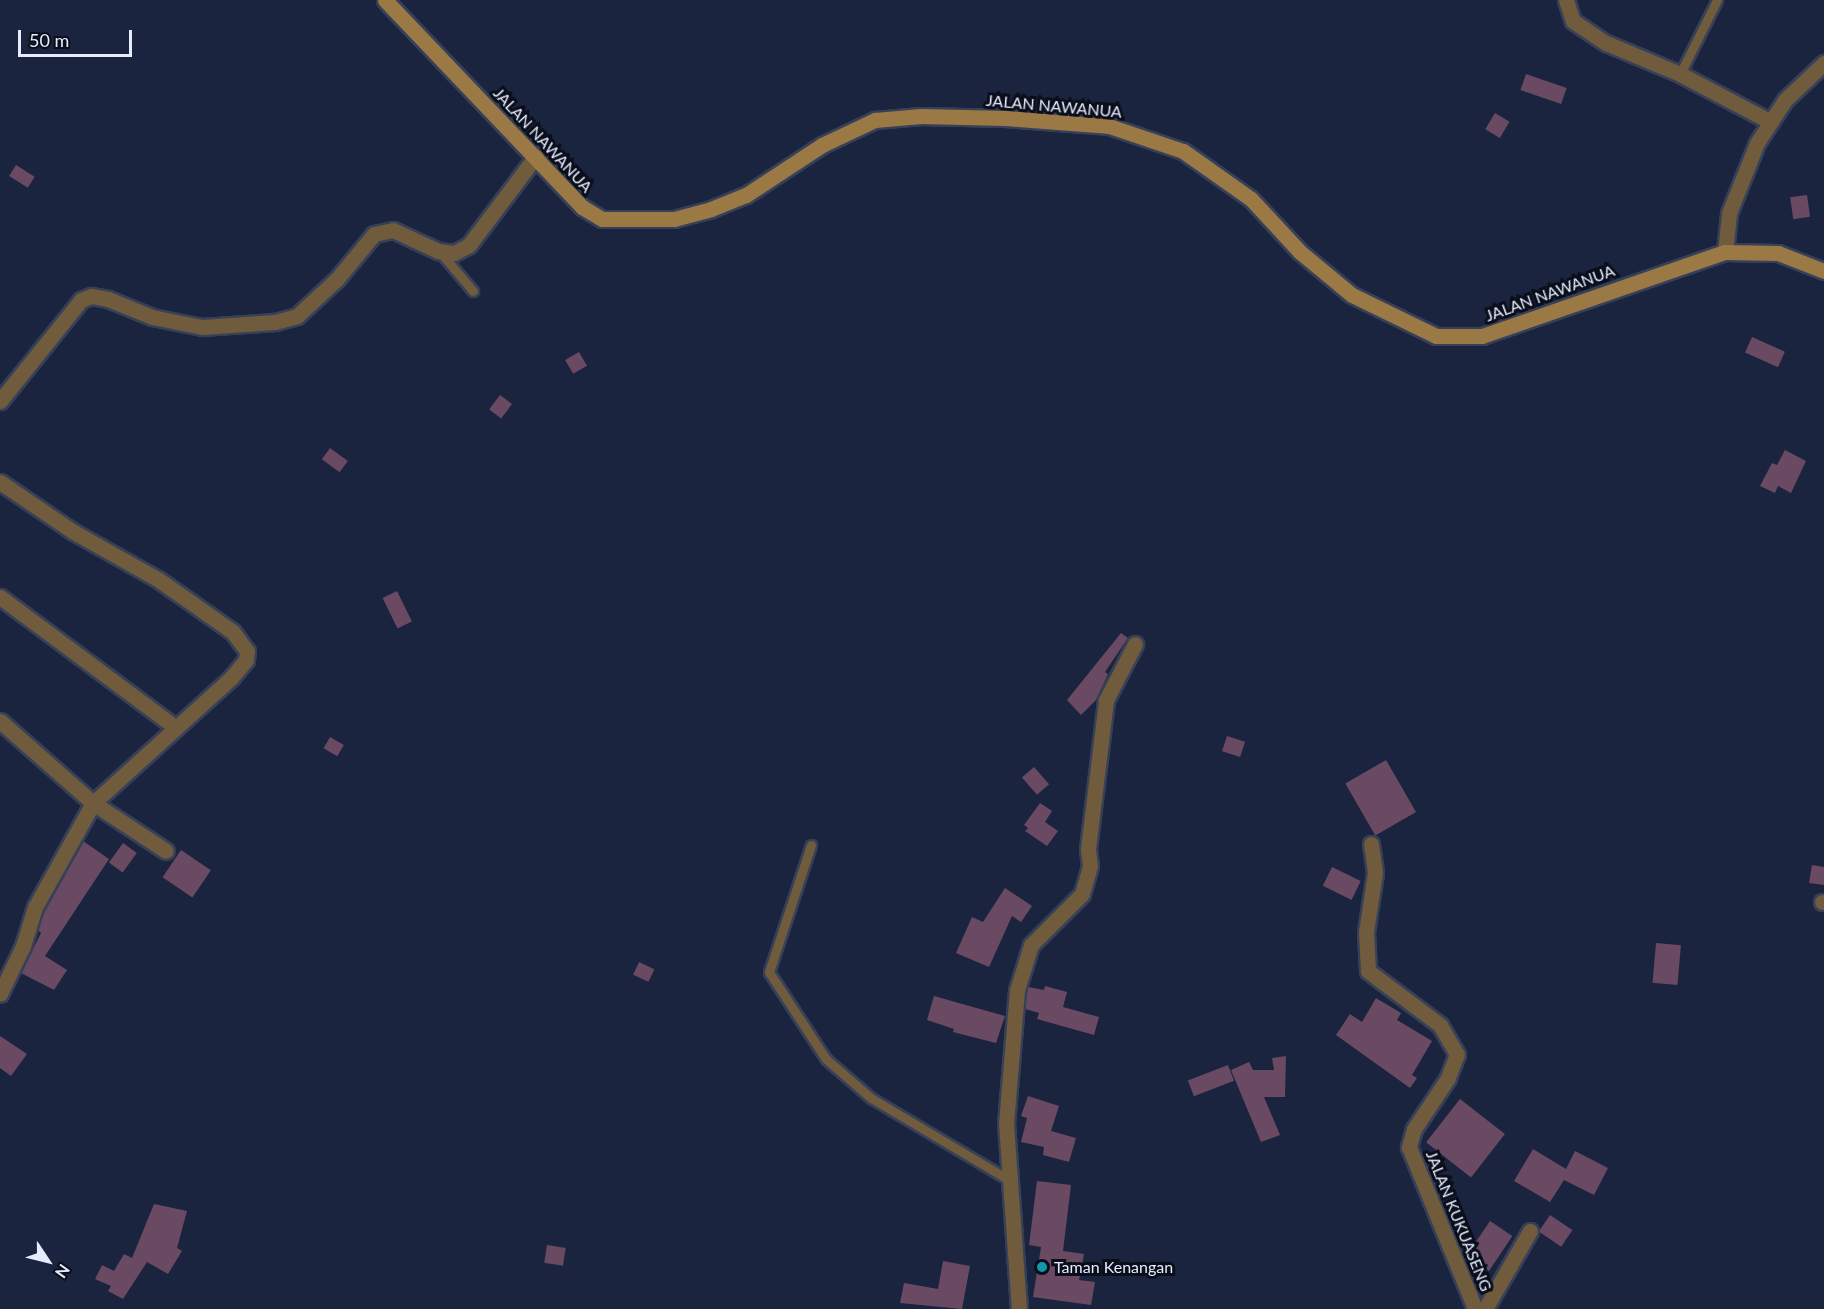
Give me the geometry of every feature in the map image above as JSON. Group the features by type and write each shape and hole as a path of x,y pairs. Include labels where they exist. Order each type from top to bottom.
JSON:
{"street":[{"name":"JALAN NAWANUA","path":"385,0 536,156 582,207 602,219 674,219 746,195 822,145 875,120 921,116 994,118 1109,126 1183,151 1221,174 1251,199 1300,252 1352,296 1410,327 1456,339 1482,336 1546,317 1658,273 1725,252 1778,253 1824,271"},
{"path":"1566,0 1573,21 1606,43 1680,74 1770,121"},
{"path":"1725,252 1729,213 1744,171 1770,121 1785,100 1824,63"},
{"path":"0,401 73,308 92,296 178,324 275,322 297,316 313,304 374,234 393,230 438,251 454,253 469,246 536,156"},
{"path":"0,482 72,531 159,580 243,642 246,660 93,803 38,900 23,946 0,994"},
{"path":"0,597 175,727"},
{"path":"1019,1309 1008,1180 1006,1124 1017,990 1031,945 1082,894 1090,866 1088,849 1106,700 1135,644"},
{"path":"0,721 93,803 166,851"},
{"name":"JALAN KUKUASENG","path":"1371,844 1375,873 1366,932 1368,971 1440,1025 1457,1054 1448,1078 1414,1129 1409,1147 1475,1309"},
{"path":"1485,1309 1530,1231"}],"lane":[{"path":"1680,74 1717,0"},
{"path":"438,251 473,291"},
{"path":"811,845 769,972 826,1059 871,1098 1008,1180"}],"building":[{"path":"1526,74 1567,88 1561,104 1520,90"},
{"path":"1495,113 1510,122 1500,138 1485,129"},
{"path":"16,165 35,177 28,188 9,176"},
{"path":"1807,195 1810,217 1793,219 1790,197"},
{"path":"1752,337 1785,352 1778,367 1745,353"},
{"path":"579,352 587,366 573,374 565,360"},
{"path":"500,395 512,404 501,418 489,409"},
{"path":"330,448 348,461 340,472 322,459"},
{"path":"1785,450 1806,461 1791,493 1778,486 1775,493 1760,486 1772,463 1777,465"},
{"path":"397,591 412,622 398,629 383,598"},
{"path":"1121,633 1128,638 1105,672 1108,674 1096,700 1081,715 1067,700"},
{"path":"1227,736 1245,742 1240,757 1222,751"},
{"path":"330,737 344,745 337,756 324,748"},
{"path":"1386,760 1416,812 1375,835 1345,784"},
{"path":"1034,767 1049,784 1037,795 1022,777"},
{"path":"1040,803 1052,811 1045,822 1058,831 1047,846 1025,831 1028,828 1024,825"},
{"path":"83,841 109,859 45,956 67,970 54,990 21,973 41,933 38,930 44,911"},
{"path":"123,843 137,853 123,872 109,862"},
{"path":"181,850 211,870 192,897 163,877"},
{"path":"1812,865 1824,867 1824,885 1809,883"},
{"path":"1332,867 1361,881 1352,900 1323,886"},
{"path":"1005,888 1032,906 1021,922 1012,916 989,967 956,953 972,917 983,922"},
{"path":"1656,943 1681,945 1677,985 1653,983"},
{"path":"639,962 654,969 648,982 633,975"},
{"path":"1045,986 1067,992 1063,1007 1099,1017 1094,1035 1037,1019 1039,1013 1025,1009 1028,987 1044,990"},
{"path":"934,996 1005,1016 996,1043 953,1032 954,1029 927,1020"},
{"path":"1376,998 1401,1013 1397,1020 1432,1041 1412,1075 1417,1078 1410,1088 1336,1035 1350,1014 1362,1022"},
{"path":"0,1036 27,1054 11,1076 0,1068"},
{"path":"1286,1056 1285,1097 1264,1097 1280,1135 1261,1142 1231,1070 1249,1062 1253,1070 1274,1070 1272,1058"},
{"path":"1228,1065 1234,1081 1194,1096 1188,1080"},
{"path":"1028,1096 1059,1106 1051,1131 1076,1138 1069,1162 1043,1155 1044,1147 1021,1142 1027,1118 1021,1116"},
{"path":"1460,1099 1505,1134 1471,1177 1426,1142"},
{"path":"1533,1149 1566,1169 1575,1151 1608,1168 1594,1195 1564,1180 1550,1202 1514,1181"},
{"path":"1037,1181 1071,1185 1063,1251 1084,1254 1079,1280 1095,1282 1091,1305 1033,1297 1041,1247 1029,1245"},
{"path":"154,1204 187,1211 177,1248 182,1251 168,1274 147,1262 123,1299 108,1291 111,1286 95,1279 102,1265 114,1271 124,1254 132,1258"},
{"path":"1550,1215 1572,1230 1561,1247 1539,1232"},
{"path":"1490,1221 1512,1236 1489,1271 1467,1256"},
{"path":"547,1245 566,1248 563,1266 544,1263"},
{"path":"943,1261 970,1266 962,1309 900,1303 904,1283 938,1289"}],"place":[{"name":"Taman Kenangan","path":"1042,1267"}]}
